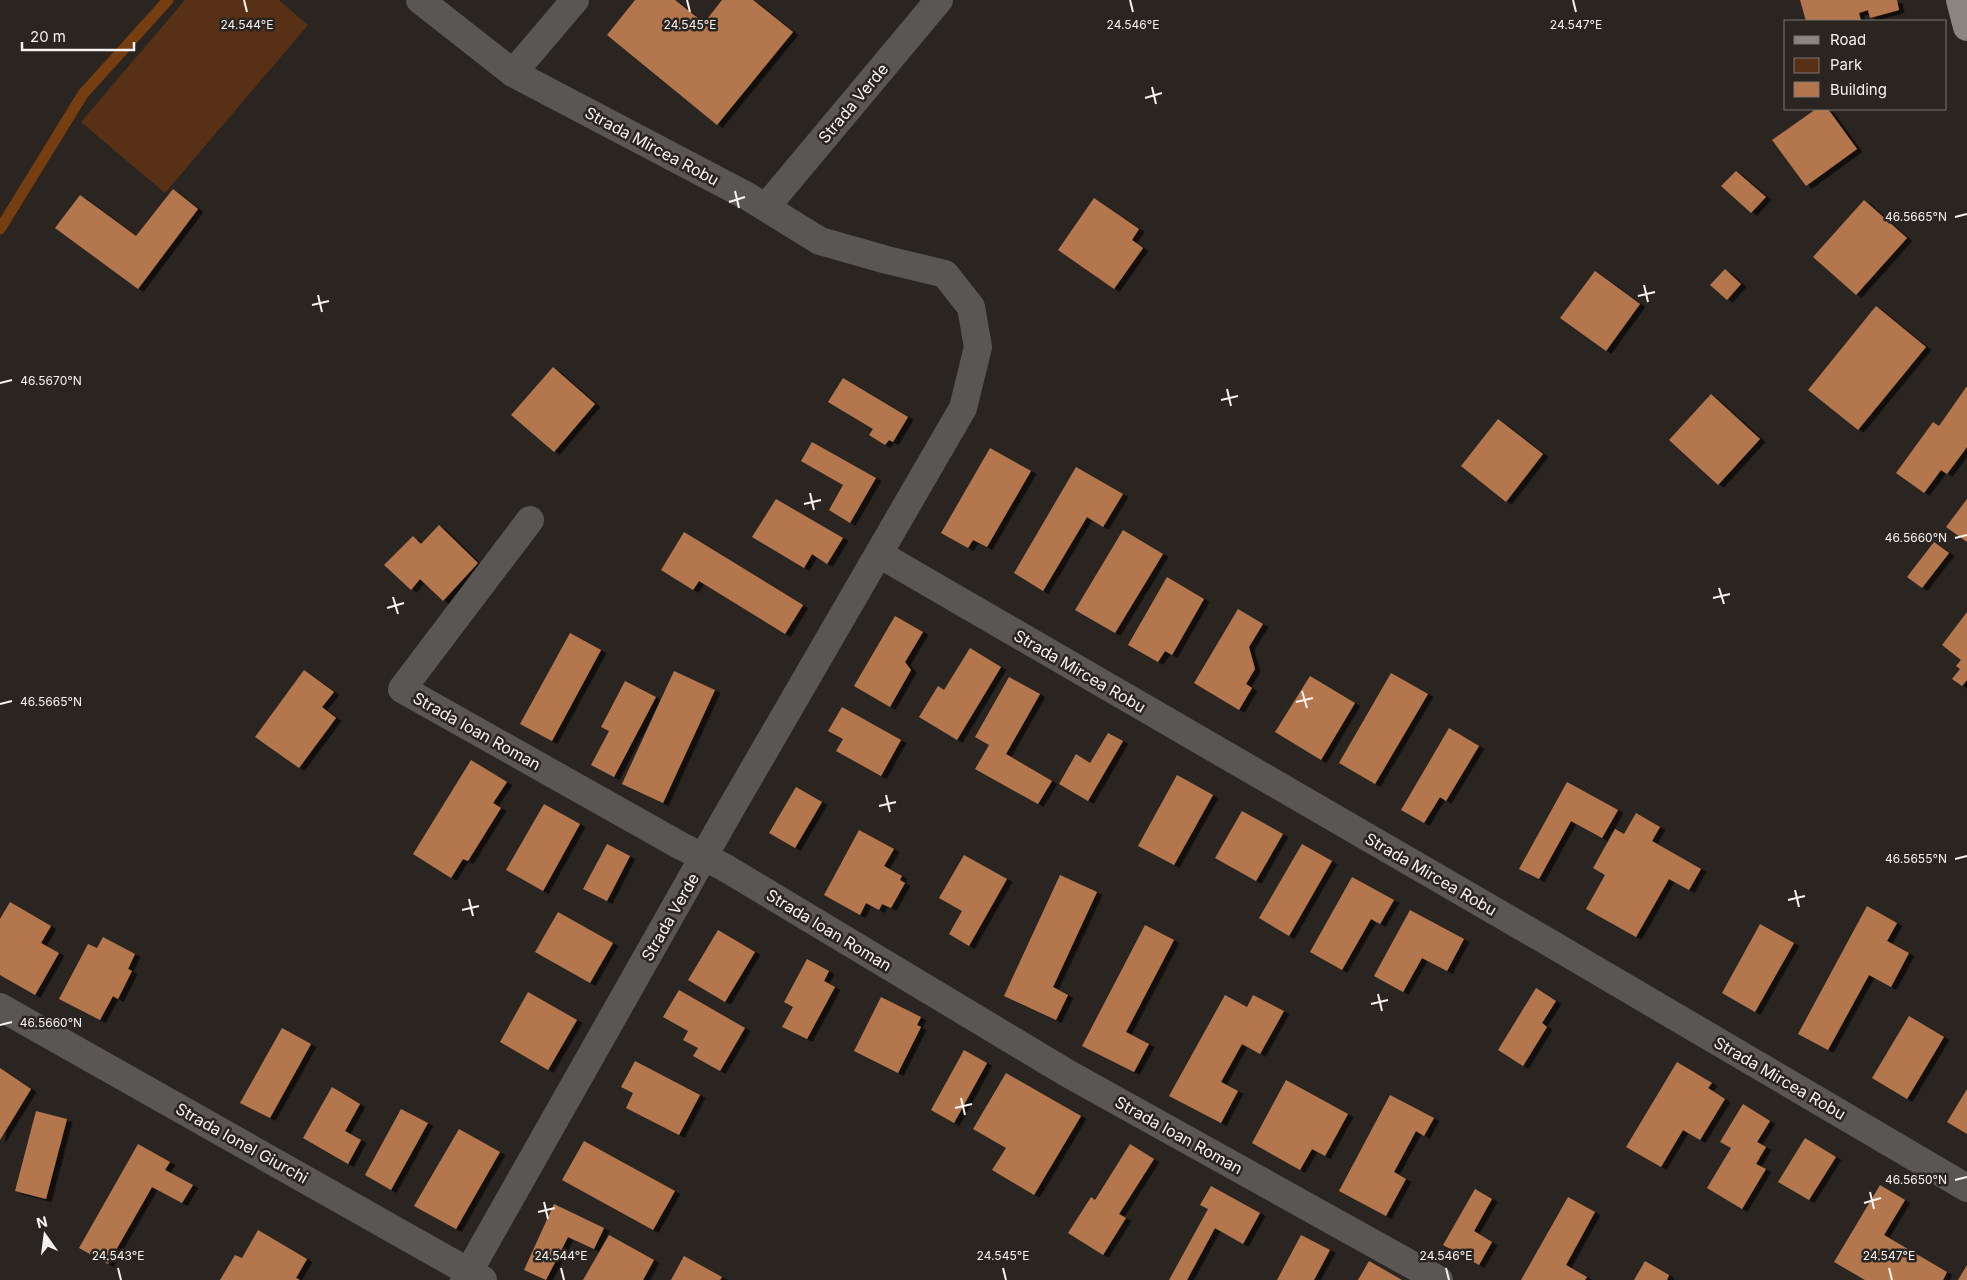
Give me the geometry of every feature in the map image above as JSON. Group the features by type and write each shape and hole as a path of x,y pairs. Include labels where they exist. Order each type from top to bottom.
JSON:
{"main road":[{"path":"1960,0 1967,27"}],"street":[{"name":"Strada Mircea Robu","path":"420,0 513,73 766,207 820,241 945,274 971,307 978,347 963,408 879,554 1524,928 1967,1188"},
{"path":"513,73 575,0"},
{"name":"Strada Verde","path":"766,207 939,0"},
{"name":"Strada Ioan Roman","path":"530,520 402,689 724,867 1067,1073 1439,1280"},
{"name":"Strada Verde","path":"472,1277 704,857 867,571 879,554"},
{"name":"Strada Ionel Giurchi","path":"0,1007 472,1277"}],"green space":[{"path":"185,0 279,0 308,25 165,193 81,122"}],"building":[{"path":"635,0 675,0 704,23 722,0 753,0 793,32 717,125 607,35"},
{"path":"1800,0 1897,0 1899,10 1870,18 1868,10 1859,13 1861,20 1806,20"},
{"path":"1815,110 1829,110 1857,149 1806,186 1772,140"},
{"path":"1736,171 1766,197 1751,213 1721,186"},
{"path":"173,189 198,209 138,289 55,228 80,195 136,236"},
{"path":"1094,198 1139,229 1132,240 1143,248 1114,289 1058,250"},
{"path":"1864,200 1907,238 1856,295 1813,257"},
{"path":"1725,269 1741,284 1727,300 1710,285"},
{"path":"1595,271 1640,304 1606,351 1560,318"},
{"path":"1876,306 1926,347 1858,430 1808,390"},
{"path":"553,367 595,404 554,452 511,415"},
{"path":"843,378 908,417 893,442 889,440 885,445 869,435 873,429 828,402"},
{"path":"1967,386 1967,447 1947,474 1941,470 1924,493 1896,473 1933,422 1939,426"},
{"path":"1711,394 1760,439 1718,485 1669,440"},
{"path":"1498,419 1543,454 1506,502 1461,466"},
{"path":"812,442 876,478 850,523 829,510 843,485 801,461"},
{"path":"990,448 1031,471 987,547 973,540 968,548 941,533"},
{"path":"1076,467 1123,494 1103,527 1087,517 1043,591 1014,573"},
{"path":"776,499 843,538 827,564 812,554 804,568 752,537"},
{"path":"1967,499 1967,542 1946,527"},
{"path":"439,525 478,563 443,601 420,579 411,590 384,565 413,536 421,544"},
{"path":"1123,530 1163,554 1115,633 1075,610"},
{"path":"684,532 803,605 785,634 699,581 693,590 661,570"},
{"path":"1934,542 1949,553 1922,588 1907,577"},
{"path":"1167,577 1204,599 1172,655 1165,651 1158,662 1128,645"},
{"path":"1238,609 1263,624 1249,647 1255,669 1246,684 1252,688 1239,710 1194,683"},
{"path":"1967,612 1967,680 1962,686 1952,679 1960,669 1956,666 1961,660 1942,645"},
{"path":"895,616 923,632 905,662 911,670 890,707 854,686"},
{"path":"570,633 601,650 552,741 520,724"},
{"path":"970,648 1001,667 957,740 919,717 938,686 944,690"},
{"path":"304,670 334,692 322,707 336,718 299,768 255,737"},
{"path":"674,671 715,690 663,803 622,784"},
{"path":"1391,673 1428,694 1375,784 1339,763"},
{"path":"1310,676 1355,703 1321,760 1275,732"},
{"path":"1009,677 1040,694 1006,754 1052,781 1038,804 975,769 989,745 975,737"},
{"path":"625,681 656,697 614,777 591,765 609,731 601,727"},
{"path":"842,707 901,740 881,776 836,751 843,739 828,731"},
{"path":"1449,728 1479,746 1446,801 1440,797 1424,823 1401,810"},
{"path":"1108,733 1123,741 1088,801 1059,784 1076,754 1090,763"},
{"path":"471,760 507,782 493,803 501,808 468,861 463,859 451,878 413,854"},
{"path":"1177,775 1213,795 1174,865 1138,846"},
{"path":"1567,782 1618,810 1602,838 1571,821 1539,879 1519,869"},
{"path":"796,787 822,802 795,848 769,833"},
{"path":"544,804 580,824 543,891 506,870"},
{"path":"1242,811 1283,834 1256,881 1215,858"},
{"path":"1636,813 1660,827 1652,841 1701,869 1689,890 1669,879 1636,937 1586,909 1605,875 1593,868 1615,829 1624,834"},
{"path":"859,830 894,849 884,866 902,876 900,880 905,883 891,908 882,904 879,910 866,903 860,915 824,895"},
{"path":"607,844 630,856 607,901 583,889"},
{"path":"1302,844 1332,861 1289,936 1259,918"},
{"path":"964,855 1007,879 969,946 949,934 962,911 939,898"},
{"path":"1060,875 1097,892 1053,987 1068,995 1056,1020 1004,996"},
{"path":"1352,877 1394,900 1380,924 1371,919 1342,970 1310,952"},
{"path":"10,902 51,926 41,943 59,953 35,995 0,975 0,919"},
{"path":"1867,906 1897,923 1887,941 1909,953 1891,987 1869,975 1828,1050 1798,1034"},
{"path":"1410,910 1464,939 1447,971 1422,958 1403,992 1374,976"},
{"path":"558,912 613,943 590,983 535,952"},
{"path":"1760,924 1794,943 1755,1012 1722,993"},
{"path":"1145,925 1174,940 1126,1032 1149,1044 1134,1072 1082,1046"},
{"path":"718,930 755,952 725,1002 688,980"},
{"path":"103,937 135,954 128,969 132,971 118,999 113,996 100,1020 59,999 88,944 97,948"},
{"path":"807,959 829,971 824,981 835,987 807,1039 782,1027 793,1007 784,1002"},
{"path":"1536,988 1556,1001 1542,1023 1547,1027 1523,1066 1498,1050"},
{"path":"679,990 745,1028 720,1071 693,1056 698,1048 683,1040 688,1031 663,1017"},
{"path":"528,992 577,1020 548,1070 500,1042"},
{"path":"1225,995 1247,1007 1253,995 1284,1011 1260,1054 1242,1044 1221,1082 1238,1091 1221,1123 1169,1096"},
{"path":"881,997 921,1017 917,1025 921,1027 898,1073 854,1051"},
{"path":"1909,1016 1944,1037 1907,1099 1872,1078"},
{"path":"282,1028 311,1044 270,1118 240,1103"},
{"path":"964,1050 987,1063 954,1123 931,1110"},
{"path":"635,1061 700,1095 679,1135 626,1108 633,1093 621,1087"},
{"path":"1677,1062 1712,1083 1708,1088 1725,1099 1700,1140 1683,1130 1661,1167 1626,1147"},
{"path":"0,1068 31,1089 0,1140"},
{"path":"1006,1073 1081,1116 1034,1195 992,1170 1006,1148 973,1129"},
{"path":"1286,1080 1348,1114 1325,1156 1312,1149 1300,1170 1252,1143"},
{"path":"332,1087 360,1104 345,1131 361,1140 348,1164 303,1138"},
{"path":"1967,1089 1967,1134 1947,1122"},
{"path":"1390,1095 1434,1118 1424,1136 1416,1131 1394,1172 1406,1179 1386,1216 1339,1191"},
{"path":"1743,1104 1770,1121 1757,1142 1766,1147 1756,1164 1766,1169 1742,1209 1707,1188 1731,1148 1720,1142"},
{"path":"401,1109 428,1123 391,1190 365,1175"},
{"path":"36,1111 67,1119 46,1199 15,1191"},
{"path":"459,1129 500,1152 456,1229 414,1206"},
{"path":"1805,1138 1836,1157 1809,1200 1778,1182"},
{"path":"584,1141 675,1191 653,1230 562,1180"},
{"path":"138,1144 170,1162 165,1170 193,1185 182,1203 152,1187 108,1264 79,1248"},
{"path":"1130,1144 1154,1159 1119,1214 1126,1218 1103,1255 1068,1233 1091,1197 1095,1200"},
{"path":"1880,1185 1905,1200 1884,1235 1947,1272 1943,1280 1865,1280 1834,1262"},
{"path":"1211,1186 1260,1213 1243,1244 1215,1228 1187,1280 1169,1280 1208,1209 1200,1205"},
{"path":"1475,1189 1492,1199 1474,1231 1492,1242 1479,1265 1443,1245"},
{"path":"1568,1197 1595,1212 1566,1265 1587,1277 1585,1280 1521,1280"},
{"path":"554,1204 604,1228 594,1249 568,1237 546,1280 524,1270"},
{"path":"258,1230 307,1259 296,1278 300,1280 220,1280 235,1255 242,1258"},
{"path":"609,1235 654,1260 643,1280 583,1280"},
{"path":"1301,1235 1330,1250 1314,1280 1277,1280"},
{"path":"684,1256 722,1277 720,1280 671,1280"},
{"path":"1369,1261 1402,1280 1358,1280"},
{"path":"1645,1261 1669,1275 1667,1280 1634,1280"},
{"path":"1967,1265 1967,1280 1958,1280"}],"waterway":[{"path":"0,229 83,94 168,0"}]}
